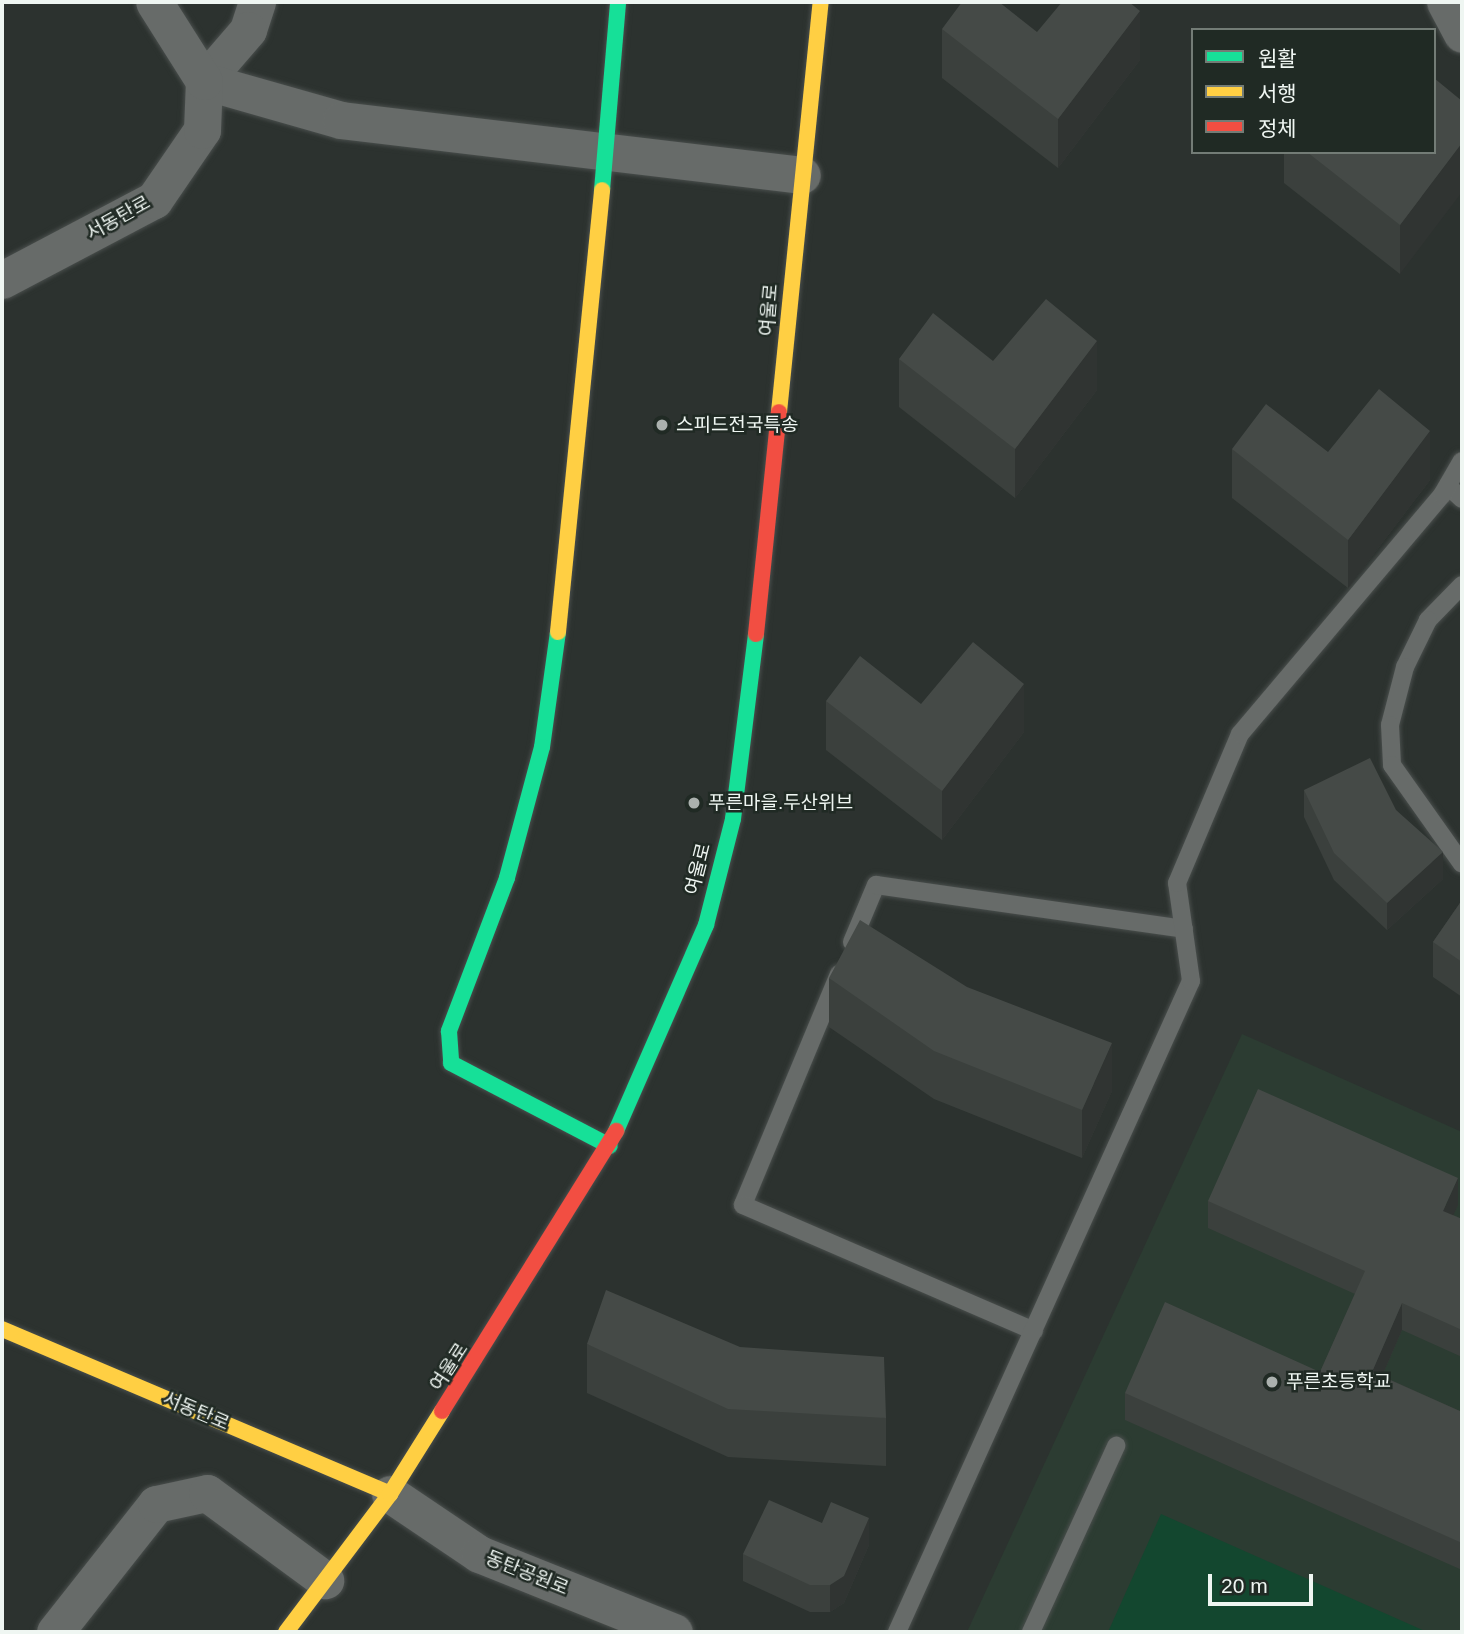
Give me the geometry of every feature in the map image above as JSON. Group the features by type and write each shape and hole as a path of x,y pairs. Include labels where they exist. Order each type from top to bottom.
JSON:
{"street":[{"path":"154,2 204,82 341,120 802,175"},
{"path":"204,82 248,30 257,2"},
{"path":"610,1146 451,1063 449,1031 507,878 542,747 572,534 608,150 618,2"},
{"name":"여울로","path":"286,1632 390,1494 610,1146 706,925 733,819 769,546 802,175 821,2"},
{"path":"1444,2 1462,34"},
{"name":"서동탄로","path":"2,280 153,200 202,130 204,82"},
{"name":"서동탄로","path":"2,1329 390,1494"},
{"path":"55,1632 156,1504 207,1493 325,1580"},
{"name":"동탄공원로","path":"390,1494 479,1554 674,1632"}],"lane":[{"path":"897,1632 1191,981 1177,883 1240,734 1448,486 1462,461"},
{"path":"1448,486 1462,499"},
{"path":"1462,585 1428,620 1405,667 1390,725 1392,765 1462,864"},
{"path":"1034,1331 743,1205 876,885 1184,929"},
{"path":"1031,1632 1116,1446"}],"shaded area":[{"name":"푸른초등학교","path":"1242,1034 1462,1132 1462,1632 967,1632"}],"green space":[{"path":"1161,1514 1427,1632 1108,1632"}],"building":[{"path":"962,2 999,2 1037,32 1062,2 1129,2 1140,11 1058,119 942,29"},
{"path":"1436,80 1462,101 1462,143 1400,225 1310,154 1436,154"},
{"path":"1046,299 1097,341 1015,449 899,359 933,313 993,361"},
{"path":"1379,389 1430,431 1348,540 1232,449 1266,404 1328,452"},
{"path":"973,642 1024,684 942,791 826,701 860,656 921,704"},
{"path":"1370,758 1396,810 1443,852 1387,903 1334,853 1304,790"},
{"path":"1462,900 1462,962 1433,942"},
{"path":"860,920 967,987 1112,1043 1082,1110 934,1051 829,978"},
{"path":"1258,1089 1458,1178 1443,1211 1462,1219 1462,1330 1402,1303 1372,1372 1462,1412 1462,1543 1125,1393 1165,1302 1320,1372 1365,1271 1208,1201"},
{"path":"606,1290 740,1347 884,1357 886,1418 728,1409 587,1344"},
{"path":"769,1500 822,1523 831,1502 869,1518 844,1576 830,1585 810,1585 743,1554"}],"traffic: fast":[{"path":"602,190 618,2"},
{"path":"558,632 542,747 507,878 449,1031 451,1063 610,1146"},
{"path":"616,1131 706,925 733,819 756,634"}],"traffic: slow":[{"path":"779,412 821,2"},
{"path":"558,632 602,190"},
{"path":"2,1329 390,1494"},
{"path":"286,1632 390,1494 442,1411"}],"traffic: jam":[{"path":"756,634 779,412"},
{"path":"442,1411 616,1131"}],"place":[{"name":"스피드전국특송","path":"662,425"},
{"name":"푸른마을.두산위브","path":"694,803"},
{"name":"푸른초등학교","path":"1272,1382"}]}
